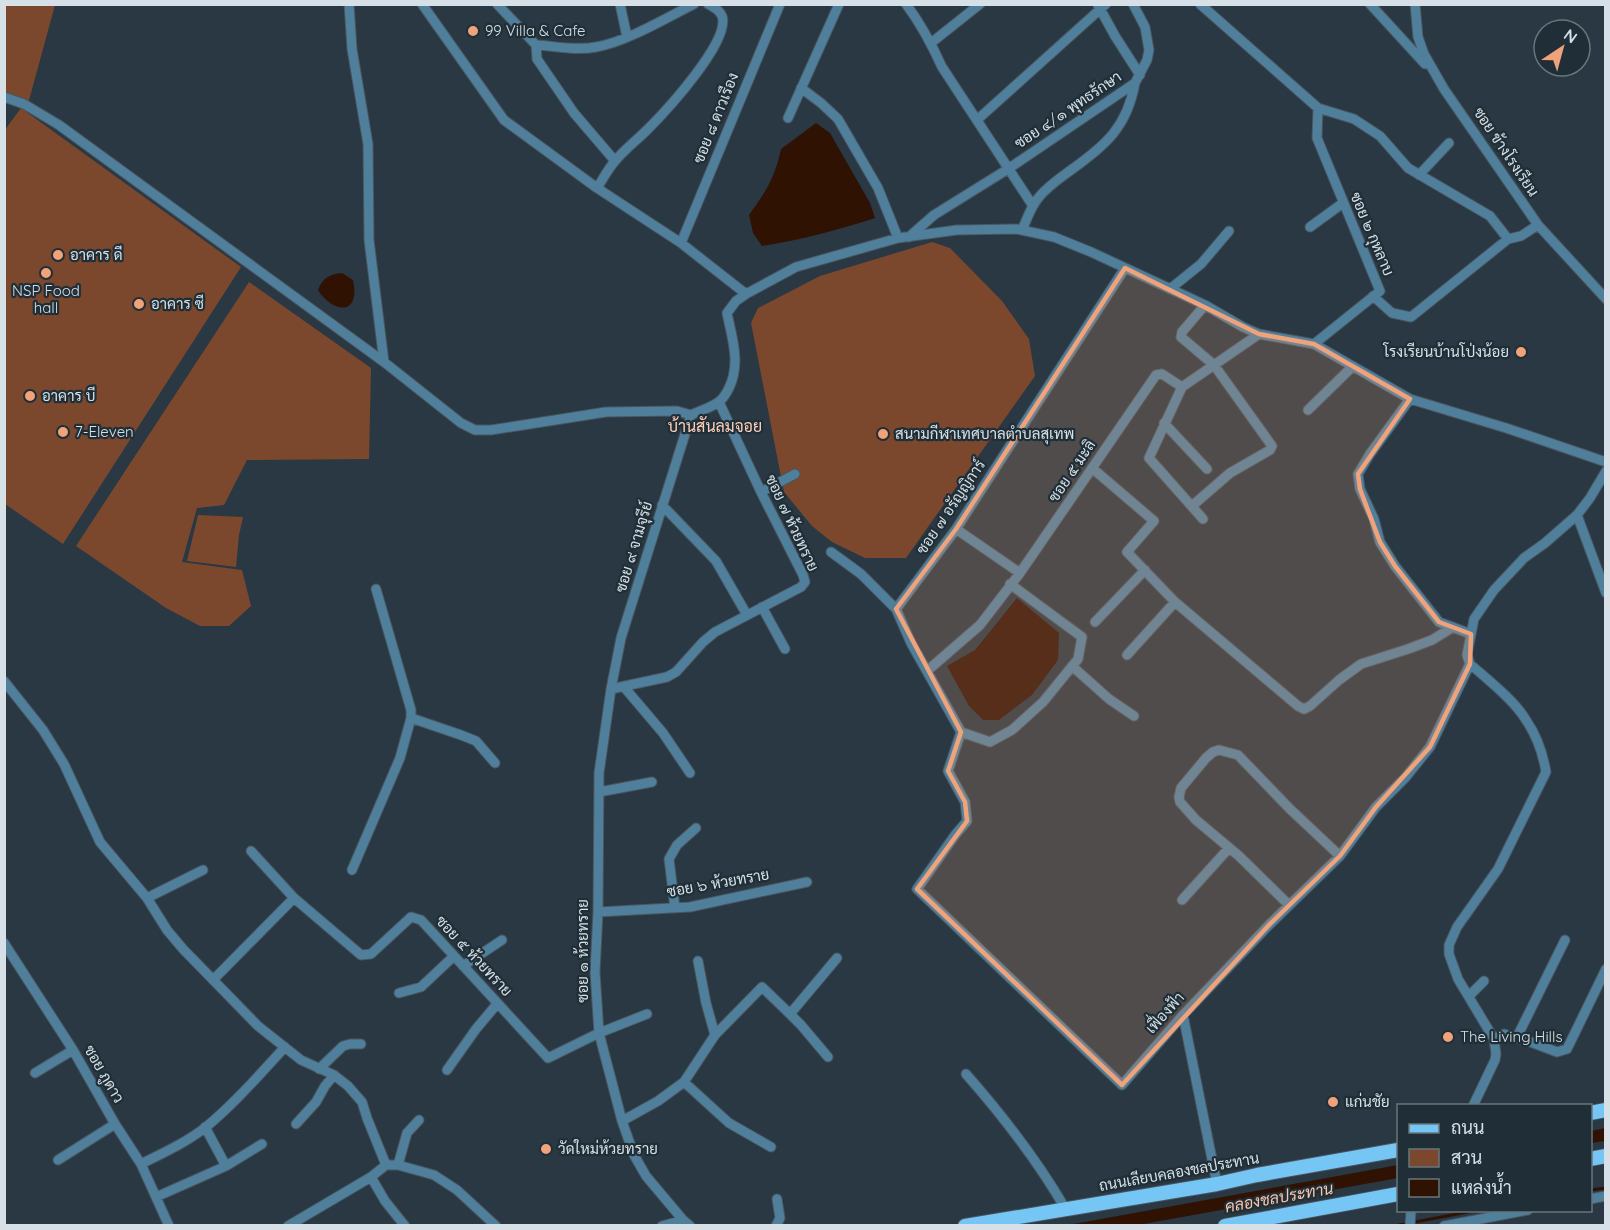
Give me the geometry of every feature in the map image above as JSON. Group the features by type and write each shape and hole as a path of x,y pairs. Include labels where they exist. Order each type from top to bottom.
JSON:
{"main road":[{"name":"ถนนเลียบคลองชลประทาน","path":"965,1226 1217,1184 1397,1150"},
{"path":"1225,1226 1397,1194"}],"street":[{"path":"349,4 352,49 368,144 369,240 384,362"},
{"path":"422,4 504,120 597,188 681,243 746,294"},
{"path":"496,4 536,45 577,49 596,47 627,37 694,4"},
{"path":"620,4 627,37"},
{"path":"597,188 615,161 684,90 713,49 723,24 722,16 708,4"},
{"name":"ซอย ๘ ดาวเรือง","path":"681,243 780,4"},
{"path":"788,117 839,4"},
{"path":"906,4 932,43 942,67 1033,206"},
{"path":"932,43 980,4"},
{"name":"ซอย ๔/๑ พุทธรักษา","path":"909,237 934,215 1008,168 1137,79 1147,60 1149,50 1145,27 1133,4"},
{"path":"1200,4 1318,108 1354,119 1380,136 1408,168 1490,216 1509,239"},
{"path":"1370,4 1437,76"},
{"name":"ซอย ข้างโรงเรียน","path":"1415,4 1418,38 1437,76 1538,225 1605,299"},
{"path":"977,120 1102,6 1137,79 1131,101 1119,127 1105,144 1038,197 1022,230"},
{"path":"536,45 537,60 574,113 615,161"},
{"path":"801,88 838,119 878,188 898,238"},
{"path":"4,98 24,104 59,125 384,362 461,423 475,430 491,430 606,412 677,411 691,415 719,402 735,372 736,355 728,313 736,301 746,294 796,267 898,238 957,230 1016,229 1054,237 1205,305 1259,334 1314,344 1410,399 1513,430 1605,462"},
{"name":"ซอย ๒ กุหลาบ","path":"1314,344 1380,291 1317,138 1318,108"},
{"path":"1419,175 1449,143"},
{"path":"1310,228 1343,203"},
{"path":"1373,296 1392,313 1411,317 1509,239 1521,236 1538,225"},
{"path":"1170,289 1201,264 1229,231"},
{"name":"ซอย ๗ อรัญญิการ์","path":"896,609 956,529 1125,268"},
{"path":"1192,506 1230,473 1272,448 1272,444 1214,365 1180,337 1205,305"},
{"path":"1203,519 1149,458 1182,387 1259,334"},
{"path":"1308,410 1353,366"},
{"name":"ซอย ๕ มะลิ","path":"927,671 980,625 1020,573 1156,375 1162,374 1182,387"},
{"path":"1410,399 1358,474 1360,489 1374,519 1380,542 1395,566 1439,622 1470,634"},
{"name":"ซอย ๗ ห้วยทราย","path":"611,689 667,677 676,672 715,632 801,587 804,582 803,575 719,402"},
{"name":"ซอย ๙ จามจุรีย์","path":"611,689 621,638 691,415"},
{"path":"1164,423 1207,469"},
{"path":"1092,468 1154,521 1127,552 1175,602 1304,709 1361,664 1408,649 1453,627"},
{"path":"1474,1104 1495,1060 1494,1039 1458,979 1449,954 1449,945 1457,927 1498,869 1546,772 1539,744 1527,720 1470,664 1467,655 1470,634 1474,619 1494,590 1524,558 1577,515 1590,498 1605,471"},
{"path":"761,492 795,474"},
{"path":"662,505 716,561 747,615"},
{"path":"1577,515 1605,593"},
{"path":"956,529 1020,573"},
{"path":"831,552 861,574 896,609 911,643 961,732 990,742 1012,730 1043,702 1078,659 1082,636 1010,584"},
{"path":"1095,622 1144,570"},
{"path":"352,870 400,758 411,718 411,710 376,589"},
{"path":"1127,655 1175,602"},
{"path":"762,607 785,649"},
{"name":"เฟื่องฟ้า","path":"961,732 948,771 965,802 967,821 917,889 1122,1085 1183,1016 1289,905 1340,856 1376,807 1405,778 1430,747 1470,664"},
{"path":"1072,666 1109,699 1134,716"},
{"path":"4,681 43,730 64,764 100,842 147,898 167,930 183,950 258,1026 301,1060 334,1076 348,1086 362,1102 386,1165"},
{"path":"624,687 663,733 690,773"},
{"name":"ซอย ๑ ห้วยทราย","path":"611,689 599,773 595,972 599,1033 622,1121 634,1155 645,1176 686,1224"},
{"path":"411,718 476,741 495,764"},
{"path":"1289,905 1183,806 1179,797 1181,788 1213,752 1219,750 1238,755 1340,856"},
{"path":"599,792 652,782"},
{"path":"675,908 669,859 677,845 696,828"},
{"path":"1182,900 1230,848"},
{"name":"ซอย ๕ ห้วยทราย","path":"251,851 294,898 361,955 371,954 411,917 421,920 548,1058 599,1033"},
{"path":"147,898 203,870"},
{"name":"ซอย ๖ ห้วยทราย","path":"598,912 690,907 807,882"},
{"path":"213,980 294,898"},
{"path":"463,966 502,940"},
{"path":"1517,1037 1565,940"},
{"name":"ซอย ภูดาว","path":"4,943 73,1050 115,1124 141,1164 169,1226"},
{"path":"399,993 421,987 454,956"},
{"path":"790,1014 837,958"},
{"path":"698,961 706,1003 716,1035"},
{"path":"1494,1039 1504,1034 1557,1052 1567,1049 1605,969"},
{"path":"1469,996 1484,981"},
{"path":"622,1121 658,1101 684,1082 716,1035 762,987 801,1025 828,1057"},
{"path":"447,1070 497,1004"},
{"path":"599,1033 647,1014"},
{"path":"1183,1016 1217,1184"},
{"path":"319,1069 343,1046 361,1044"},
{"path":"141,1164 185,1141 205,1127 242,1093 285,1047"},
{"path":"36,1072 73,1050"},
{"path":"966,1074 1039,1167 1065,1208"},
{"path":"296,1124 316,1102 334,1076"},
{"path":"684,1082 729,1123 771,1147"},
{"path":"398,1165 407,1132 419,1120"},
{"path":"58,1160 115,1124"},
{"path":"205,1127 226,1166"},
{"path":"156,1197 226,1166 262,1144"},
{"path":"288,1226 303,1222 386,1165 398,1165 434,1175 457,1190 494,1225"},
{"path":"371,1177 385,1201 405,1226"},
{"path":"776,1226 780,1218 777,1199"},
{"path":"1410,1226 1411,1212"},
{"path":"1444,1226 1496,1221 1522,1212"},
{"path":"662,1226 686,1224"}],"highlighted area":[{"path":"1125,268 1259,334 1314,344 1410,399 1358,474 1360,489 1380,542 1395,566 1439,622 1471,634 1470,664 1430,747 1376,807 1340,856 1269,925 1122,1085 917,889 967,821 965,802 948,771 961,732 896,609 956,529"}],"green space":[{"path":"4,5 55,5 28,104 5,95"},
{"path":"21,108 241,267 63,544 5,504 4,131"},
{"name":"สนามกีฬาเทศบาลตำบลสุเทพ","path":"932,242 950,248 1002,301 1029,339 1035,376 906,558 865,558 832,542 812,526 784,492 751,323 758,308 820,276"},
{"path":"249,282 371,368 369,459 247,460 224,505 197,508 182,562 242,570 251,606 229,626 200,626 166,608 76,546"},
{"path":"198,515 243,517 236,567 187,561"}],"water":[{"path":"816,123 830,133 870,203 875,218 791,241 762,246 753,233 749,215 769,184 781,149"},
{"path":"342,273 353,280 353,300 349,305 337,307 324,298 318,290 327,277"},
{"path":"1017,598 1059,633 1058,660 1032,695 999,720 983,720 969,706 947,666 975,650"},
{"path":"1605,1128 1605,1141 1592,1143 1592,1131"},
{"name":"คลองชลประทาน","path":"1397,1165 1397,1178 1138,1225 1068,1225"}],"waterway":[{"path":"1592,1190 1606,1188"},
{"path":"1394,1226 1468,1212"}],"place":[{"name":"99 Villa & Cafe","path":"473,31"},
{"name":"อาคาร ดี","path":"58,255"},
{"name":"NSP Food hall","path":"46,273"},
{"name":"อาคาร ซี","path":"139,304"},
{"name":"โรงเรียนบ้านโป่งน้อย","path":"1521,352"},
{"name":"อาคาร บี","path":"30,396"},
{"name":"7-Eleven","path":"63,432"},
{"name":"สนามกีฬาเทศบาลตำบลสุเทพ","path":"883,434"},
{"name":"The Living Hills","path":"1448,1037"},
{"name":"แก่นชัย","path":"1333,1102"},
{"name":"วัดใหม่ห้วยทราย","path":"546,1149"}],"district":[{"name":"บ้านสันลมจอย","path":"715,426"}]}
